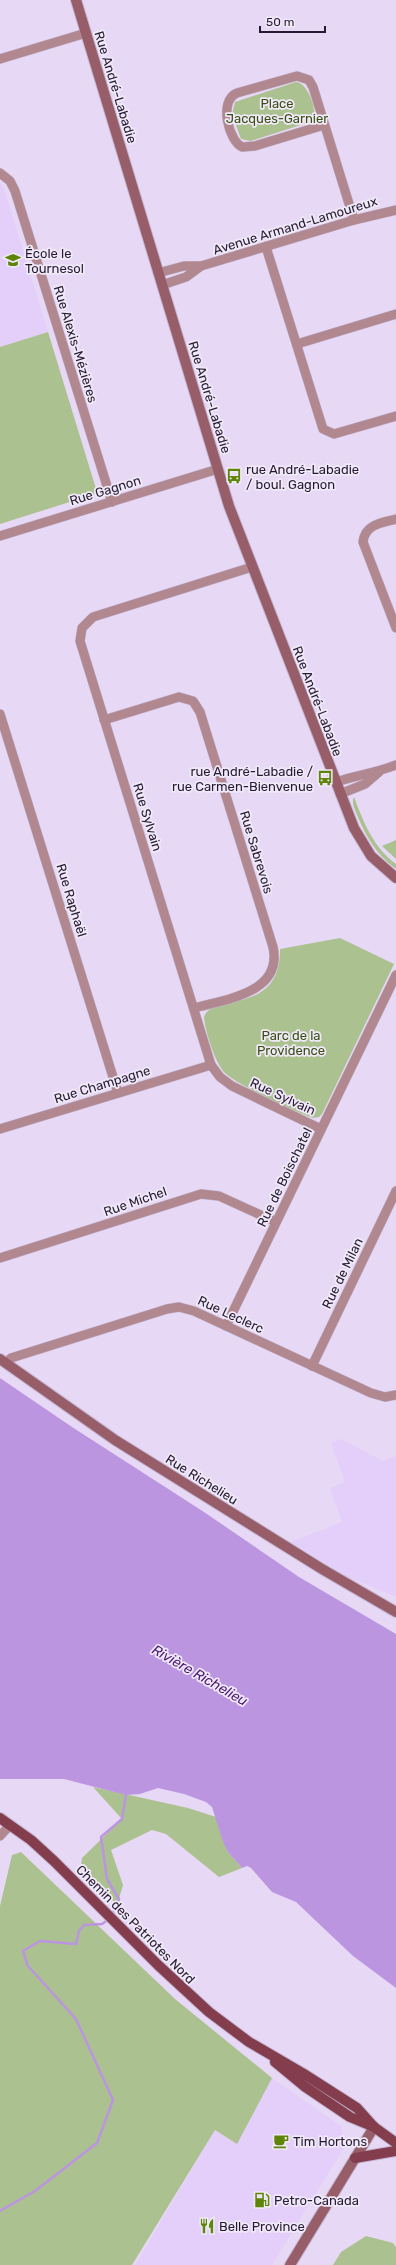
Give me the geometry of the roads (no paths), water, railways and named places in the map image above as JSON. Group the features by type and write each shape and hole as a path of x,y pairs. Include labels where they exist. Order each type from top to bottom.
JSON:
{"main road":[{"name":"Chemin des Patriotes Nord","path":"0,1818 46,1853 184,1991 217,2019 255,2046 347,2101 357,2108 374,2127 396,2143"},
{"path":"355,2158 396,2151"}],"street":[{"name":"Rue André-Labadie","path":"76,0 229,506 354,828 363,846 380,866 396,878"},
{"path":"0,59 86,33"},
{"path":"324,125 255,146 242,148 235,141 226,114 226,105 230,98 237,93 294,77 302,76 312,84 354,220"},
{"name":"Rue Alexis-Mézières","path":"1,174 12,183 19,203 112,502"},
{"name":"Avenue Armand-Lamoureux","path":"158,273 184,266 201,266 354,220 396,210"},
{"path":"266,247 321,425 325,431 332,434 340,433 396,416"},
{"name":"Avenue Armand-Lamoureux","path":"162,285 186,277 201,266"},
{"path":"297,344 396,314"},
{"name":"Rue Gagnon","path":"0,536 218,469"},
{"path":"396,519 370,527 365,534 363,542 396,628"},
{"name":"Rue Sylvain","path":"252,567 96,616 87,620 82,628 80,642 211,1065 220,1077 232,1086 321,1129"},
{"name":"Rue Sabrevois","path":"104,720 179,697 193,701 200,712 273,947 274,959 270,975 259,987 248,992 194,1008"},
{"name":"Rue Raphaël","path":"0,714 118,1093"},
{"path":"340,794 365,784 379,772 396,765"},
{"path":"336,782 365,773 379,772"},
{"name":"Rue de Boischatel","path":"226,1326 321,1129 393,990 396,975"},
{"name":"Rue Champagne","path":"0,1129 211,1065"},
{"name":"Rue de Milan","path":"312,1366 396,1191"},
{"name":"Rue Michel","path":"0,1258 201,1194 219,1196 276,1222"},
{"name":"Rue Leclerc","path":"3,1361 171,1308 190,1309 378,1396 389,1397 396,1395"},
{"name":"Rue Richelieu","path":"3,1361 115,1440 343,1582 396,1612"},
{"path":"0,1836 10,1825"},
{"path":"290,2265 374,2127"}],"water":[{"name":"Rivière Richelieu","path":"0,1378 72,1427 204,1512 299,1577 396,1634 396,1988 353,1956 296,1902 272,1892 251,1868 247,1866 242,1868 227,1851 212,1807 206,1802 184,1794 158,1788 140,1794 126,1795 64,1779 0,1779"}],"waterway":[{"path":"112,1915 119,1899 107,1879 101,1837 122,1819 126,1795"},
{"path":"0,2211 35,2191 97,2143 113,2100 76,2019 28,1966 23,1951 40,1941 76,1944 79,1931 84,1925 102,1924 109,1919"}],"place":[{"name":"École le Tournesol","path":"13,260"},
{"name":"rue André-Labadie / boul. Gagnon","path":"234,476"},
{"name":"rue André-Labadie / rue Carmen-Bienvenue","path":"325,778"},
{"name":"Tim Hortons","path":"281,2141"},
{"name":"Petro-Canada","path":"262,2200"},
{"name":"Belle Province","path":"207,2226"}],"park label":[{"name":"Place Jacques-Garnier","path":"277,110"},
{"name":"Parc de la Providence","path":"291,1042"}]}
